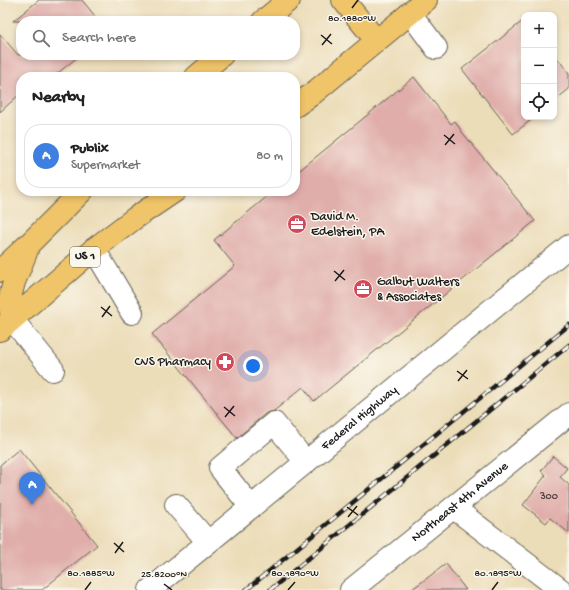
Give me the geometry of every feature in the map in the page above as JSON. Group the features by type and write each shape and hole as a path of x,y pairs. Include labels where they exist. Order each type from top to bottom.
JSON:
{"main road":[{"path":"269,16 288,0"},
{"path":"343,0 376,40"},
{"path":"300,103 418,7"},
{"path":"202,72 216,60"},
{"path":"0,271 77,196"},
{"name":"US 1","path":"6,324 94,249 168,196"},
{"path":"6,324 14,282 30,243"}],"street":[{"path":"418,7 436,48"},
{"name":"Federal Highway","path":"150,590 569,246"},
{"path":"94,249 132,313"},
{"path":"6,324 53,370"},
{"name":"Northeast 4th Avenue","path":"351,590 569,414"},
{"path":"251,507 220,468 274,423 306,462"},
{"path":"176,505 208,542"},
{"path":"454,508 561,590"}],"building":[{"path":"39,0 82,0 95,16 19,16"},
{"path":"521,22 521,120 531,120 513,134 462,69"},
{"path":"0,34 16,53 16,60 74,60 59,72 16,72 16,98 0,112"},
{"path":"557,58 569,73 569,89 557,99"},
{"path":"414,77 451,124 455,121 462,132 535,221 314,401 303,387 274,411 266,413 237,438 152,334 235,266 214,240 268,196 300,196 300,170"},
{"path":"19,449 97,545 42,590 0,590 0,465"},
{"path":"553,456 567,468 560,477 569,485 569,533 550,518 546,523 523,505 546,475 541,471"},
{"path":"446,564 466,590 411,590"}],"railway":[{"path":"246,590 569,325"},
{"path":"270,590 569,345"}],"place":[{"name":"David M. Edelstein, PA","path":"297,224"},
{"name":"Galbut Walters & Associates","path":"363,289"},
{"name":"CVS Pharmacy","path":"225,362"},
{"name":"Publix","path":"32,505"}]}
